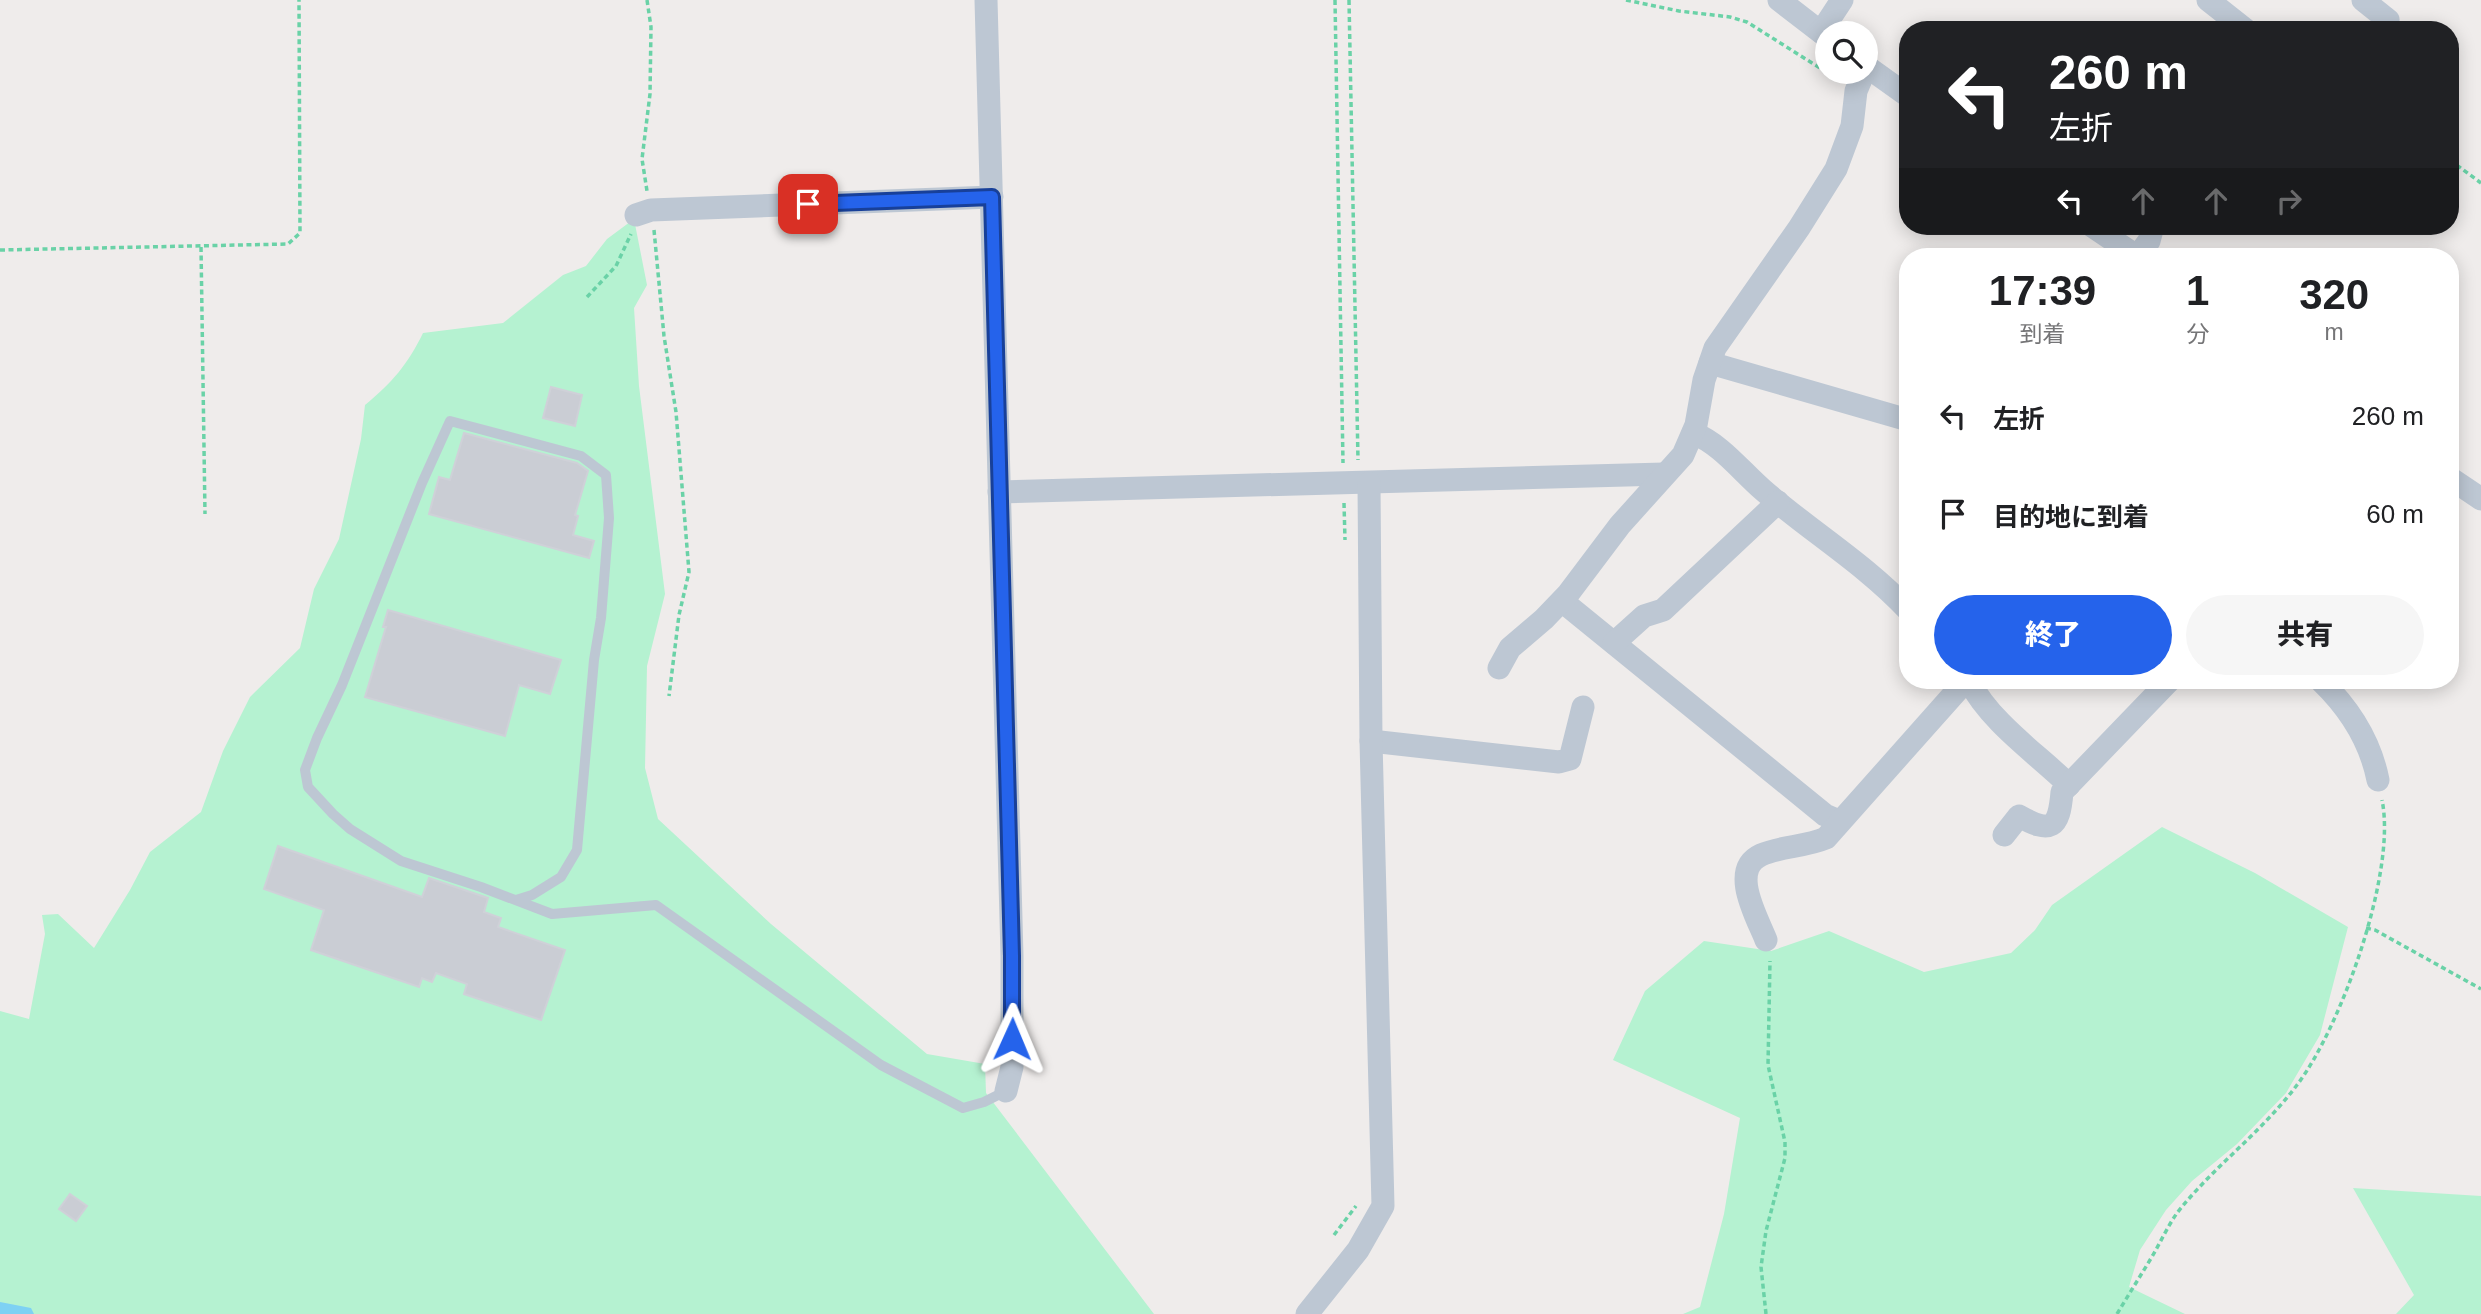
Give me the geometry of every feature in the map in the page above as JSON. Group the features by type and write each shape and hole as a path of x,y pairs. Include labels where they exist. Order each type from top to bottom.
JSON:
{"street":[{"path":"986,0 1012,956 1012,1067 1006,1091"},
{"path":"1779,0 1815,27"},
{"path":"1831,21 1842,0"},
{"path":"2208,0 2235,21"},
{"path":"2363,0 2388,21"},
{"path":"1878,81 1899,91"},
{"path":"1499,668 1510,648 1562,601 1620,525 1684,455 1696,425 1703,380 1715,348 1836,170 1852,126 1861,84"},
{"path":"643,213 992,197"},
{"path":"2105,235 2124,248"},
{"path":"1710,363 1899,417"},
{"path":"1693,433 1705,438 1778,502 1899,598"},
{"path":"999,492 1664,474"},
{"path":"1307,1314 1358,1250 1383,1206 1371,741 1357,484"},
{"path":"2459,484 2481,499"},
{"path":"1614,643 1644,615 1662,610 1778,502"},
{"path":"1562,601 1825,814 1839,821"},
{"path":"1766,940 1745,881 1746,869 1760,856 1813,844 1826,838 1958,689"},
{"path":"1973,689 2005,727 2069,785"},
{"path":"2004,835 2018,816 2038,827 2047,827 2055,822 2060,812 2062,792 2160,689"},
{"path":"2329,689 2343,702 2358,726 2375,762 2378,780"},
{"path":"1371,741 1559,762 1570,759 1583,707"}],"lane":[{"path":"516,900 531,895 561,877 577,850 609,518 606,475 581,456 450,421 305,770 308,788 333,814 401,861 552,914 656,905 881,1065 963,1108 984,1102 1006,1091"}],"path":[{"path":"0,250 288,244 300,233 299,0"},
{"path":"647,0 651,27 650,94 642,159 643,213 660,274 664,336 676,412 689,572 679,615 669,696"},
{"path":"1349,0 1357,484"},
{"path":"1626,0 1679,11 1730,17 1815,52"},
{"path":"2459,167 2481,183"},
{"path":"587,298 616,266 643,213"},
{"path":"201,246 205,514"},
{"path":"2117,1314 2174,1217 2197,1189 2261,1128 2311,1066 2328,1032 2351,980 2385,847 2386,817 2378,780"},
{"path":"2366,928 2375,930 2481,989"},
{"path":"1766,940 1772,968 1769,1065 1786,1142 1785,1158 1766,1231 1761,1267 1766,1314"}],"green space":[{"path":"634,219 647,285 634,308 639,386 665,594 647,666 645,768 658,819 771,924 927,1054 985,1064 986,1093 1154,1314 0,1314 0,1011 29,1019 45,934 42,915 58,914 94,948 150,852 201,812 223,751 250,697 300,648 314,589 339,539 361,439 365,405 398,372 423,333 503,323 563,275 586,266 607,239"},
{"path":"2162,827 2255,873 2348,927 2320,1035 2286,1093 2237,1144 2192,1181 2166,1210 2140,1250 2129,1287 2185,1314 1683,1314 1700,1307 1724,1214 1740,1118 1613,1060 1645,991 1704,941 1771,951 1829,931 1924,972 2011,953 2035,930 2052,905"},
{"path":"2353,1188 2481,1196 2481,1314 2396,1314 2414,1295"}],"water":[{"path":"0,1302 31,1308 34,1314 0,1314"}],"building":[{"path":"551,387 582,395 575,426 543,418"},
{"path":"464,433 577,463 588,471 575,515 578,516 573,535 594,541 589,558 429,514 439,477 450,480"},
{"path":"388,610 561,660 550,694 519,685 505,736 365,697 386,627 383,627"},
{"path":"278,846 422,897 429,878 488,898 484,912 501,918 498,927 565,950 541,1020 464,994 467,984 436,973 432,982 422,978 419,987 311,950 324,910 264,889"},
{"path":"70,1194 87,1206 76,1221 59,1209"}],"route":[{"path":"808,204 992,197 1012,1039"}]}
